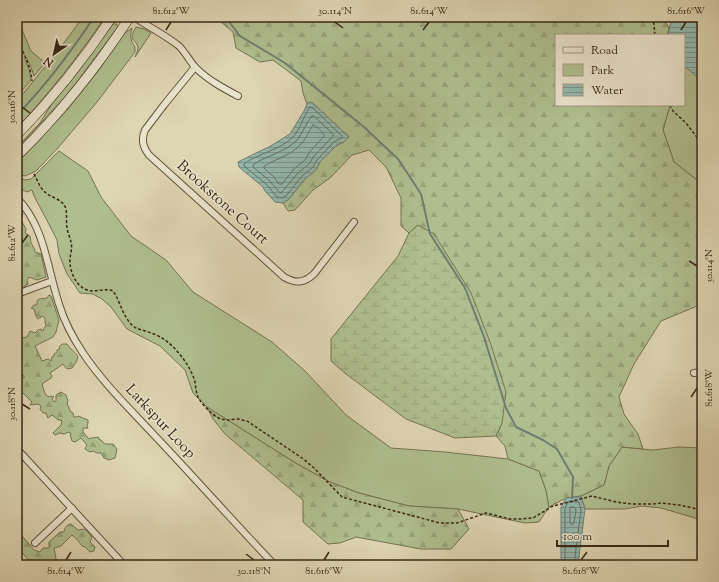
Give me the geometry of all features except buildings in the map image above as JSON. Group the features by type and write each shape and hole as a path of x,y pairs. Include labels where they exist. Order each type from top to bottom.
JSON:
{"street":[{"path":"17,135 52,98 90,49 112,17"},
{"path":"17,156 79,88 130,17"},
{"path":"134,17 180,47 203,75 238,96"},
{"name":"Brookstone Court","path":"195,67 164,104 143,133 145,150 150,155 284,277 296,282 303,282 314,274 354,222"},
{"name":"Larkspur Loop","path":"17,198 30,214 36,226 43,244 59,306 83,353 116,393 204,490 275,565"},
{"path":"17,294 52,280"},
{"path":"694,373 702,372"},
{"path":"17,449 124,565"},
{"path":"35,543 72,508"}],"path":[{"path":"654,17 655,34"},
{"path":"17,37 20,47 30,67 32,81"},
{"path":"670,106 673,111 686,123 702,144"},
{"path":"34,174 42,190 57,199 66,208 67,227 71,242 70,264 78,284 85,290 112,290 127,320 132,325 162,338 181,356 193,376 198,396 208,410 224,420 238,419 247,421 302,458 342,497 440,523 456,523 486,513 510,519 520,520 533,518 553,506 592,496 632,504 653,504 661,502 693,508 702,512"}],"green space":[{"path":"83,17 105,17 63,74 17,128 17,101 58,51"},
{"path":"215,17 664,17 669,29 667,34 555,34 555,106 670,106 663,130 674,162 702,184 702,304 661,321 634,364 619,397 624,414 638,434 643,449 622,447 609,466 604,485 581,496 566,498 549,507 546,490 539,471 508,459 505,446 496,436 502,423 418,225 409,233 401,226 401,198 386,167 369,150 352,155 330,178 313,190 295,210 288,211 283,203 289,199 305,179 316,170 320,162 337,145 344,142 349,137 314,105 310,102 307,104 301,81 273,60 260,62 236,48 233,32"},
{"path":"672,17 702,17 702,184 674,162 663,130 670,106 685,106 685,34 668,34"},
{"path":"17,18 31,51 45,63 34,76 26,57 25,60 29,69 31,80 17,97"},
{"path":"113,24 117,24 117,28 76,83 17,149 17,147 40,123 51,105"},
{"path":"136,27 151,33 135,57 138,48 132,38 132,35"},
{"path":"132,28 131,38 135,47 135,52 97,102 36,171 25,176 17,172 17,163 68,109 99,70 125,33"},
{"path":"59,151 88,171 101,197 131,236 166,260 193,292 272,342 305,371 346,415 391,448 508,459 539,471 546,490 549,507 539,522 525,523 458,509 409,506 359,493 330,482 297,464 207,407 193,393 185,370 160,346 127,329 111,307 102,299 93,294 80,293 67,274 59,254 57,240 32,190 27,192 21,189 17,192 17,177 25,180 31,179"},
{"path":"17,206 23,214 21,220 26,229 25,233 30,236 35,252 41,254 46,277 37,280 29,277 27,280 28,284 17,290"},
{"path":"418,225 434,234 471,293 490,342 506,392 502,423 496,436 455,438 406,419 331,361 331,339 398,256 409,233"},
{"path":"49,295 51,296 59,320 53,337 35,346 42,361 48,359 51,361 52,357 57,350 60,349 59,347 62,344 67,344 78,357 72,368 67,369 63,364 50,373 52,376 51,378 42,384 45,394 49,397 54,397 52,399 54,402 56,401 56,395 61,392 66,395 68,401 67,404 74,417 78,416 88,420 88,428 83,428 83,432 89,439 98,437 105,444 113,444 117,449 115,458 109,460 104,458 101,453 93,451 90,452 85,449 87,445 81,438 75,442 72,441 70,435 71,433 69,432 55,435 53,433 61,425 62,421 52,415 48,418 46,413 43,413 40,409 41,406 38,404 30,405 32,402 23,393 17,397 17,381 21,377 24,378 24,376 17,372 17,347 21,346 17,339 27,337 30,331 35,333 41,329 43,331 46,326 45,319 43,316 38,319 34,309 31,308 34,305 37,305 37,301 39,299 47,298"},
{"path":"207,407 297,464 330,482 359,493 409,506 458,509 469,529 451,549 421,549 356,537 340,543 328,544 303,522 303,500 225,434 213,419"},
{"path":"622,447 653,450 679,447 702,448 702,520 661,508 642,506 625,509 585,509 581,496 604,485 609,466"},
{"path":"71,524 78,530 85,529 92,537 90,542 95,547 94,551 90,552 72,535 61,546 54,548 56,559 61,563 68,561 72,565 33,565 17,547 17,530 34,550 40,552 43,548 49,548 49,542 60,532 64,532 66,526"}],"water":[{"path":"672,17 702,17 702,79 685,67 685,34 668,34"},
{"path":"310,102 349,137 344,142 337,145 320,162 316,170 305,179 289,199 283,203 275,202 263,187 239,167 238,162 269,147 290,134 307,104"},
{"path":"581,496 585,509 578,565 561,565 561,507 566,498"}],"waterway":[{"path":"17,115 58,68 94,17"},
{"path":"229,17 230,23 240,36 285,63 364,127 398,159 421,194 430,234 465,288 484,337 506,408 516,427 543,440 557,449 573,477 572,498"}]}
